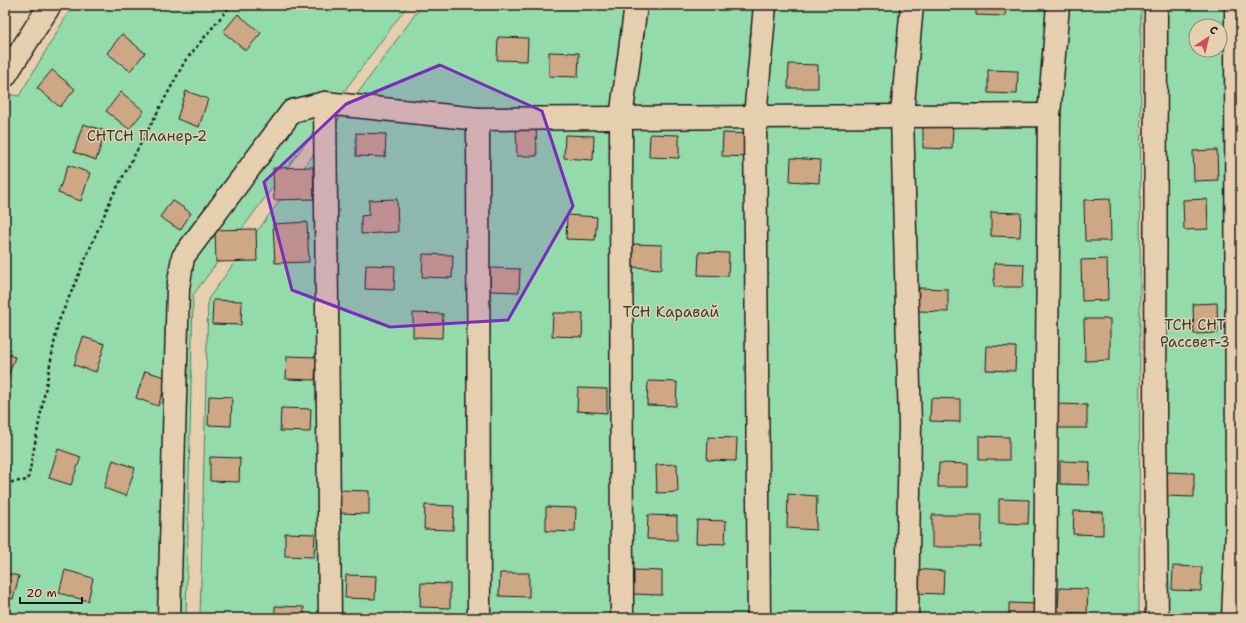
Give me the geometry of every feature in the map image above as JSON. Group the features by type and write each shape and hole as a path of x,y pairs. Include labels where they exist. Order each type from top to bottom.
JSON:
{"lane":[{"path":"5,76 50,5"},
{"path":"622,618 621,118 636,5"},
{"path":"759,618 755,117 765,5"},
{"path":"907,618 910,426 902,115 912,5"},
{"path":"1045,618 1049,115 1058,5"},
{"path":"1156,5 1155,428 1157,618"},
{"path":"1233,618 1237,528 1236,5"},
{"path":"169,618 178,288 183,257 292,111 325,103 478,119 1049,115"},
{"path":"325,103 330,618"},
{"path":"478,119 479,618"}],"path":[{"path":"5,483 28,480 58,323 112,199 185,61 231,5"}],"highlighted area":[{"path":"440,65 542,111 573,206 508,320 390,327 292,290 264,182 346,104"}],"green space":[{"name":"СНТСН Планер-2","path":"73,5 408,5 193,295 186,618 5,618 5,94 19,96"},
{"name":"ТСН Каравай","path":"422,5 1141,5 1139,618 200,618 208,299"},
{"name":"ТСН СНТ Рассвет-3","path":"1151,5 1241,5 1241,618 1149,618"}],"building":[{"path":"339,5 354,5 348,12"},
{"path":"493,5 531,5 531,7 493,8"},
{"path":"976,5 1006,5 1005,16 976,15"},
{"path":"238,14 261,33 246,51 223,32"},
{"path":"122,34 145,53 130,71 107,53"},
{"path":"498,37 528,38 527,61 497,60"},
{"path":"549,52 579,53 578,77 549,76"},
{"path":"789,64 818,65 818,88 788,88"},
{"path":"52,70 75,89 60,107 37,88"},
{"path":"988,70 1018,71 1017,94 988,93"},
{"path":"186,91 208,99 199,127 177,119"},
{"path":"121,92 144,111 129,129 106,111"},
{"path":"83,124 106,131 96,160 74,152"},
{"path":"923,124 953,125 952,149 923,148"},
{"path":"516,125 536,125 537,156 517,156"},
{"path":"356,133 386,134 385,157 356,156"},
{"path":"723,133 752,134 752,157 722,156"},
{"path":"650,134 679,135 679,158 649,157"},
{"path":"565,135 594,136 593,160 564,158"},
{"path":"1217,150 1218,180 1194,181 1193,151"},
{"path":"791,158 820,160 819,183 790,181"},
{"path":"68,165 90,173 81,201 58,193"},
{"path":"313,167 314,199 274,200 273,168"},
{"path":"397,199 398,232 361,234 361,216 369,215 369,200"},
{"path":"1110,199 1111,241 1085,241 1084,200"},
{"path":"1207,199 1208,229 1184,230 1183,200"},
{"path":"172,200 191,213 180,230 160,217"},
{"path":"991,212 1021,213 1020,237 991,236"},
{"path":"567,215 597,217 595,240 566,239"},
{"path":"307,222 309,262 275,263 273,224"},
{"path":"256,229 257,261 216,262 215,230"},
{"path":"633,244 662,245 662,269 632,267"},
{"path":"699,252 729,253 728,276 698,275"},
{"path":"423,254 453,255 452,278 422,277"},
{"path":"1107,259 1108,300 1082,301 1081,260"},
{"path":"994,263 1024,264 1023,287 994,287"},
{"path":"366,265 395,266 394,290 365,289"},
{"path":"490,268 520,269 519,292 490,291"},
{"path":"919,288 948,289 948,312 918,311"},
{"path":"213,300 242,301 241,325 212,324"},
{"path":"1217,303 1218,333 1194,334 1193,304"},
{"path":"413,313 443,314 442,338 413,337"},
{"path":"553,313 583,313 582,337 552,336"},
{"path":"1084,319 1110,319 1110,360 1085,361"},
{"path":"83,337 105,344 96,372 74,365"},
{"path":"987,346 1016,347 1015,371 986,370"},
{"path":"5,354 15,357 5,385"},
{"path":"287,356 316,357 315,380 286,379"},
{"path":"145,371 168,378 158,406 136,398"},
{"path":"648,381 677,382 676,406 647,405"},
{"path":"578,388 607,389 607,413 577,411"},
{"path":"209,396 232,397 231,426 208,425"},
{"path":"931,398 960,399 960,422 930,421"},
{"path":"1058,404 1087,405 1087,428 1057,428"},
{"path":"281,408 311,409 310,432 280,431"},
{"path":"979,436 1009,437 1009,460 979,460"},
{"path":"708,437 737,438 736,461 707,460"},
{"path":"58,449 81,457 71,485 49,478"},
{"path":"210,457 240,458 239,482 210,481"},
{"path":"113,460 135,468 126,496 104,488"},
{"path":"1060,461 1090,462 1089,485 1060,484"},
{"path":"939,463 968,464 968,487 938,487"},
{"path":"677,464 678,492 657,493 656,465"},
{"path":"1165,472 1194,473 1194,497 1164,496"},
{"path":"340,490 369,491 369,514 339,513"},
{"path":"788,494 817,496 816,530 787,528"},
{"path":"999,499 1029,500 1028,524 999,523"},
{"path":"425,505 454,506 453,530 424,529"},
{"path":"546,507 576,508 575,532 546,531"},
{"path":"1074,511 1103,512 1103,535 1073,534"},
{"path":"648,515 677,516 677,540 647,539"},
{"path":"932,515 982,515 981,547 932,547"},
{"path":"697,520 726,521 725,544 696,543"},
{"path":"285,533 315,534 314,557 285,556"},
{"path":"1173,566 1202,567 1201,591 1172,590"},
{"path":"914,569 944,571 943,594 914,593"},
{"path":"65,570 93,578 88,601 59,593"},
{"path":"633,570 662,571 662,595 632,594"},
{"path":"5,573 19,576 13,599 5,597"},
{"path":"500,573 529,573 529,597 499,596"},
{"path":"346,575 376,576 375,599 345,598"},
{"path":"421,583 450,584 450,608 420,607"},
{"path":"1059,588 1088,589 1087,613 1058,612"},
{"path":"1009,603 1039,604 1038,618 1009,618"},
{"path":"275,606 304,607 304,618 275,618"}]}
